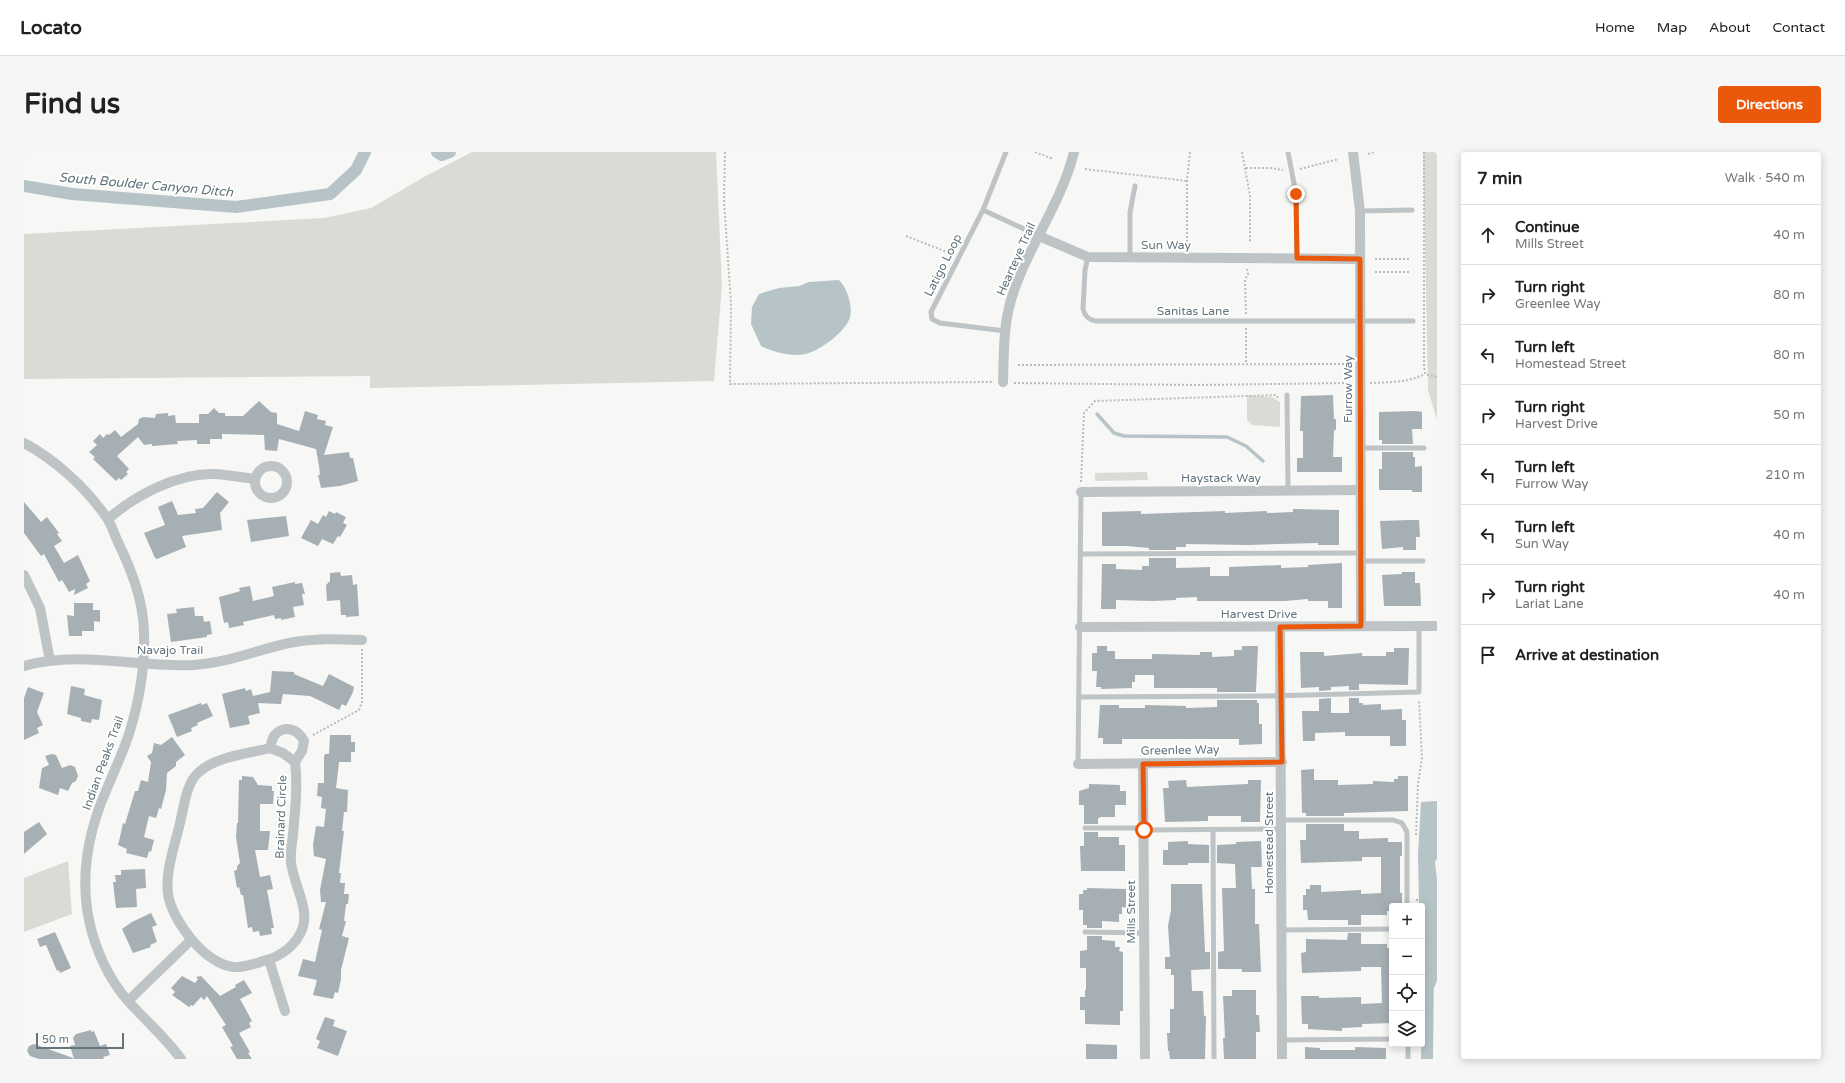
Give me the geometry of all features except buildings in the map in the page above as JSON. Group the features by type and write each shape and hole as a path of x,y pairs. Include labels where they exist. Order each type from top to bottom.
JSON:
{"street":[{"name":"Hearteye Trail","path":"1003,382 1005,331 1014,289 1064,185 1074,152"},
{"name":"Furrow Way","path":"1353,152 1360,211 1361,626"},
{"name":"Sun Way","path":"1039,236 1088,257 1360,259"},
{"name":"Indian Peaks Trail","path":"24,442 63,470 81,487 108,519 128,562 140,601 144,632 144,664 138,700 129,735 100,804 92,831 88,850 85,884 89,920 96,944 108,972 128,1001 172,1046 181,1059"},
{"path":"108,519 144,494 168,483 192,476 214,474 255,479"},
{"name":"Haystack Way","path":"1081,487 1360,490"},
{"path":"24,575 40,608 50,661"},
{"name":"Harvest Drive","path":"1080,627 1437,626"},
{"name":"Homestead Street","path":"1280,627 1282,762 1282,1059"},
{"name":"Navajo Trail","path":"24,666 50,661 87,659 144,664 195,665 234,659 289,643 321,639 362,640"},
{"path":"270,748 274,737 284,729 292,729 300,734 304,741"},
{"name":"Brainard Circle","path":"295,762 284,753 270,748 209,764 197,774 188,789 168,874 168,894 172,908 191,940 219,963 234,967 269,960 287,950 297,939 303,926 304,912 294,879 291,861 297,780 295,762 302,751 304,741"},
{"name":"Greenlee Way","path":"1078,764 1282,762"},
{"name":"Mills Street","path":"1143,764 1145,1059"},
{"path":"128,1001 191,940"},
{"path":"269,960 285,1011"}],"lane":[{"name":"Latigo Loop","path":"1005,331 940,323 932,319 932,307 983,210 1006,152"},
{"path":"1288,152 1296,194 1297,258"},
{"path":"1130,258 1130,212 1135,186"},
{"name":"Sun Way","path":"983,210 1039,236"},
{"path":"1360,211 1412,210"},
{"name":"Sanitas Lane","path":"1088,257 1085,270 1083,309 1084,315 1089,320 1361,320"},
{"path":"1361,320 1413,321"},
{"path":"1287,395 1288,490"},
{"path":"1360,448 1424,448"},
{"path":"1078,764 1081,487"},
{"path":"1081,554 1360,557 1423,561"},
{"path":"1079,697 1281,696 1419,692 1419,626"},
{"path":"1085,828 1213,829 1282,824 1393,820 1402,823 1407,832 1407,903"},
{"path":"1213,829 1214,1059"},
{"path":"1282,930 1389,929"},
{"path":"1085,932 1144,933"},
{"path":"1282,1040 1389,1039"},
{"path":"1408,1047 1408,1059"}],"path":[{"path":"725,152 724,202 731,303 730,384 1003,382 1190,385 1400,382 1414,379 1425,374 1437,377"},
{"path":"1036,152 1054,159"},
{"path":"1187,242 1187,181 1190,152"},
{"path":"1242,152 1250,196 1250,243"},
{"path":"1368,154 1374,152"},
{"path":"1424,152 1425,374"},
{"path":"1085,169 1187,181"},
{"path":"906,236 958,256"},
{"path":"1375,259 1409,259"},
{"path":"1375,272 1409,272"},
{"path":"1018,365 1345,364"},
{"path":"1081,487 1084,413 1095,401 1276,395 1283,403"},
{"path":"1081,487 1089,482"},
{"path":"304,741 320,730 359,710 362,702 362,640"},
{"path":"1416,839 1418,784 1422,758 1419,692"}],"shaded area":[{"path":"472,152 716,152 722,285 714,381 370,388 370,376 24,379 24,234 324,218 371,208 424,177"},
{"path":"1423,152 1437,152 1437,420 1428,390"},
{"path":"839,280 849,297 851,313 848,323 832,340 812,352 800,355 783,353 761,346 751,324 752,307 759,294 779,288 799,286 809,282"},
{"path":"1247,395 1272,397 1280,402 1280,427 1252,425 1247,420"},
{"path":"1147,472 1148,480 1095,481 1095,473"},
{"path":"1437,801 1437,859 1435,862 1437,879 1437,981 1434,988 1428,991 1425,989 1425,903 1419,903 1418,854 1421,802"},
{"path":"68,861 72,914 24,932 24,878"}],"waterway":[{"name":"South Boulder Canyon Ditch","path":"24,186 72,194 236,207 330,194 356,170 365,152"},
{"name":"South Boulder Canyon Ditch","path":"437,152 442,155 450,152"},
{"path":"1097,414 1114,433 1124,436 1227,437 1246,446 1263,461"},
{"path":"1427,1059 1428,974"}],"route":[{"path":"1144,830 1143,764 1282,762 1280,627 1361,626 1360,259 1297,258 1296,194"}]}
